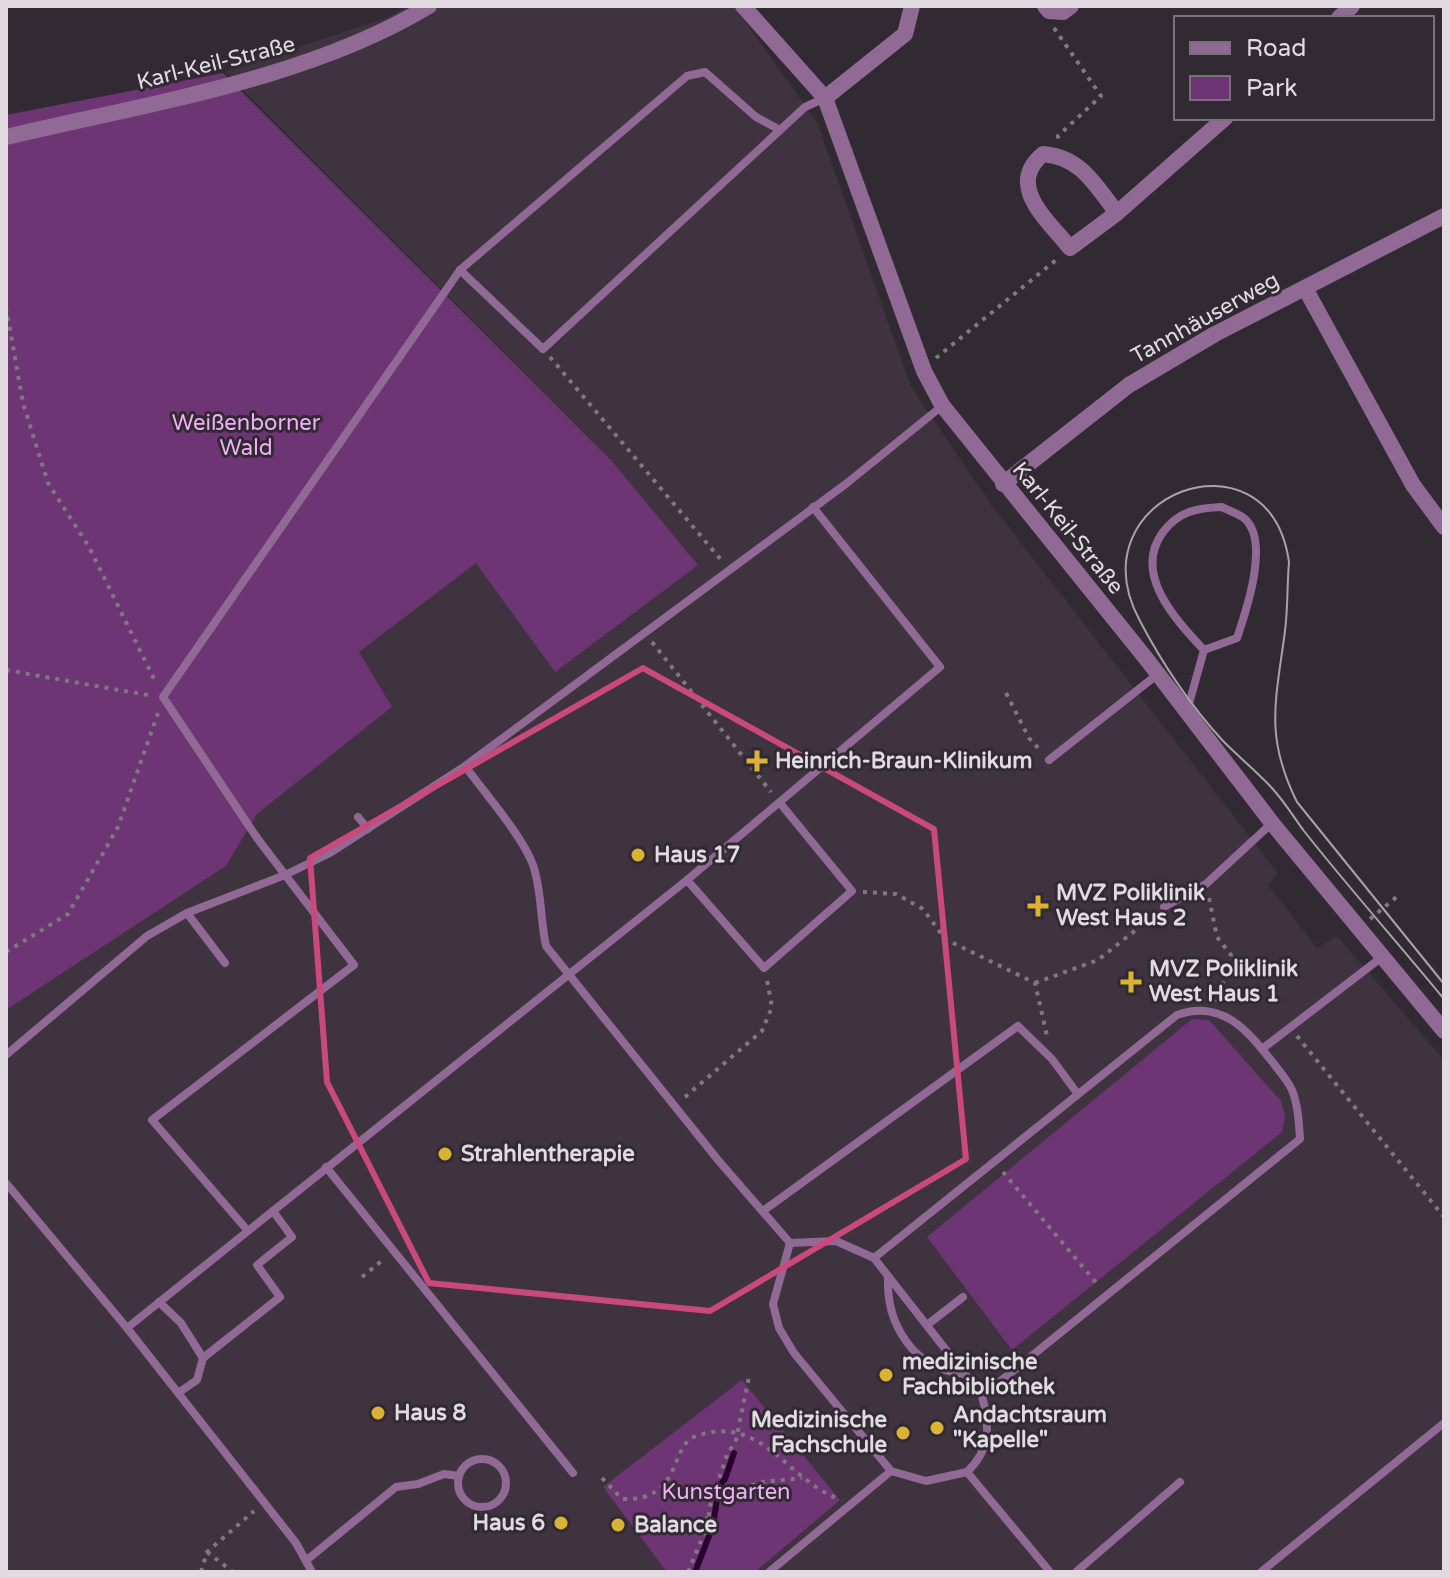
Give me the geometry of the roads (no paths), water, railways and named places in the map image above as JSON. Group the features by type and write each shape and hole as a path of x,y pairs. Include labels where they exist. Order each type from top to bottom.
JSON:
{"street":[{"name":"Karl-Keil-Straße","path":"6,137 316,60 393,28 429,6"},
{"name":"Karl-Keil-Straße","path":"743,6 825,98 924,371 942,405 1158,674 1272,823 1444,1031"},
{"path":"825,98 905,34 912,6"},
{"path":"1047,8 1063,12 1071,6"},
{"path":"1117,213 1078,163 1059,155 1043,154 1033,163 1025,178 1029,196 1070,248 1117,213 1223,120"},
{"name":"Tannhäuserweg","path":"1003,484 1129,385 1215,334 1444,216"},
{"path":"1305,288 1413,485 1444,527"}],"lane":[{"path":"248,1231 152,1120 354,965 285,875 163,697 460,270 687,76 705,72 756,117 780,130"},
{"path":"460,270 543,349 805,107 825,98"},
{"path":"6,1055 147,936 187,913 285,875 368,829 465,766 813,507 942,405"},
{"path":"127,1328 687,880 940,667 813,507"},
{"path":"1222,507 1247,520 1257,542 1254,570 1237,638 1204,650 1162,598 1151,568 1156,542 1173,519 1195,508 1222,507"},
{"path":"1186,712 1204,650"},
{"path":"1049,760 1158,674"},
{"path":"465,766 532,862 539,886 539,913 546,946 674,1106 790,1243"},
{"path":"687,880 764,968 852,891 780,803"},
{"path":"358,817 368,829"},
{"path":"1164,907 1206,884 1272,823"},
{"path":"187,913 225,963"},
{"path":"1262,1049 1382,957"},
{"path":"874,1258 1177,1015 1195,1009 1214,1011 1237,1022 1262,1049 1292,1088 1300,1139 982,1396"},
{"path":"763,1211 1018,1026 1052,1059 1077,1093"},
{"path":"326,1167 573,1473"},
{"path":"6,1183 127,1328 267,1505 308,1559 312,1572"},
{"path":"178,1393 197,1380 203,1358 280,1297 257,1265 292,1237 273,1211"},
{"path":"836,1241 874,1258 982,1396 988,1419 988,1443 981,1459 967,1472 926,1481 891,1471 794,1353 779,1328 773,1304 790,1243 836,1241"},
{"path":"888,1276 887,1295 893,1321 908,1344 930,1364 949,1373 964,1374"},
{"path":"927,1325 963,1297"},
{"path":"159,1302 181,1323 203,1358"},
{"path":"1261,1572 1444,1423"},
{"path":"475,1460 491,1461 505,1479 503,1494 485,1507 470,1504 460,1492 459,1476 475,1460"},
{"path":"769,1572 891,1471"},
{"path":"967,1472 1050,1572"},
{"path":"308,1559 396,1487 418,1484 444,1474 459,1476"},
{"path":"1076,1572 1180,1482"},
{"path":"267,1505 278,1501"}],"waterway":[{"path":"695,1572 713,1526 719,1486 725,1479 734,1453"}],"tram line":[{"path":"1444,984 1297,802 1287,779 1276,737 1275,718 1289,562 1274,519 1248,494 1215,486 1182,492 1152,510 1132,539 1126,577 1140,621 1167,668 1200,713 1223,741 1276,792 1321,852 1444,999"}],"place":[{"name":"Heinrich-Braun-Klinikum","path":"757,761"},
{"name":"Haus 17","path":"638,855"},
{"name":"MVZ Poliklinik West Haus 2","path":"1038,906"},
{"name":"MVZ Poliklinik West Haus 1","path":"1131,982"},
{"name":"Strahlentherapie","path":"445,1154"},
{"name":"medizinische Fachbibliothek","path":"886,1375"},
{"name":"Haus 8","path":"378,1413"},
{"name":"Andachtsraum \"Kapelle\"","path":"937,1428"},
{"name":"Medizinische Fachschule","path":"903,1433"},
{"name":"Haus 6","path":"561,1523"},
{"name":"Balance","path":"618,1525"}],"park label":[{"name":"Weißenborner Wald","path":"246,436"},
{"name":"Kunstgarten","path":"726,1492"}]}
